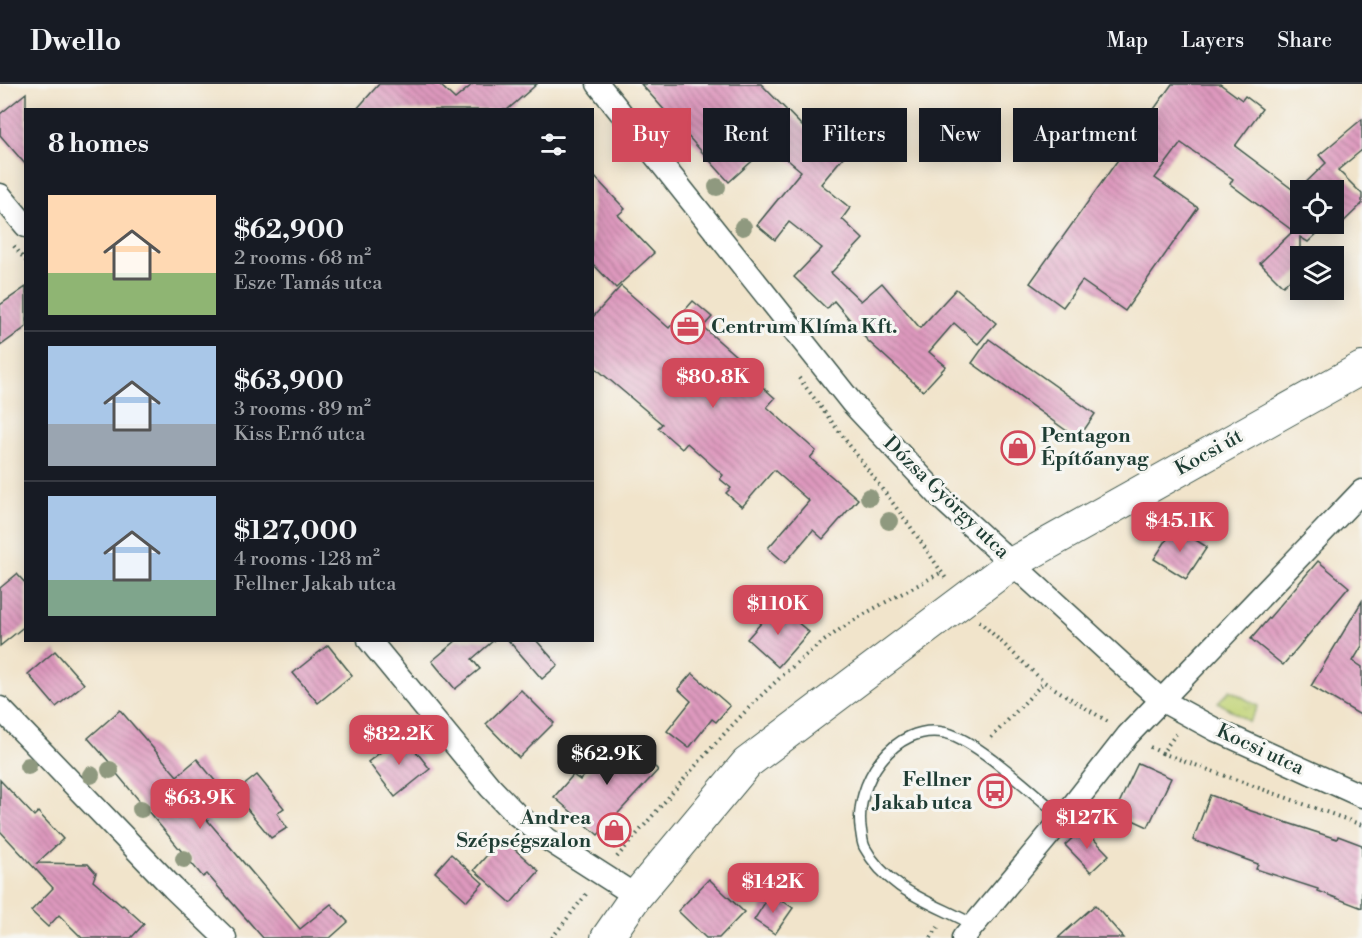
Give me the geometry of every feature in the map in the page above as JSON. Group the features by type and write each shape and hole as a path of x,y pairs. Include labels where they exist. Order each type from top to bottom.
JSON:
{"main road":[{"name":"Kocsi út","path":"1013,563 1362,368"},
{"name":"Dózsa György utca","path":"607,938 636,896 747,764 1013,563"}],"street":[{"name":"Dózsa György utca","path":"598,84 852,403 944,501 1013,563"},
{"path":"0,195 24,224"},
{"path":"968,932 1063,818 1128,735 1362,491"},
{"path":"1013,563 1161,700"},
{"path":"371,642 503,801 547,839 636,896"},
{"name":"Kocsi utca","path":"1161,700 1268,755 1362,796"},
{"path":"0,708 173,888 225,938"}],"lane":[{"path":"968,932 895,884 877,866 863,846 859,823 861,800 882,758 903,740 924,732 947,733 980,750 1063,818"}],"path":[{"path":"552,938 601,875 732,725 796,665 829,638 859,618 942,572"},
{"path":"959,602 1044,682 1128,735 1162,753 1362,825"},
{"path":"980,750 1044,682"},
{"path":"1162,753 1190,715"}],"green space":[{"path":"1230,690 1258,706 1249,722 1218,702"}],"building":[{"path":"379,84 439,84 455,99 473,84 537,84 509,108 358,108"},
{"path":"641,84 761,84 784,108 703,108 703,153 691,140 691,108 663,108"},
{"path":"1172,84 1220,84 1242,100 1245,96 1262,109 1235,146 1290,187 1290,229 1230,184 1233,179 1181,143 1155,178 1198,208 1125,311 1082,281 1063,307 1030,283 1116,162 1158,162 1158,108 1155,108"},
{"path":"26,93 24,163 0,135 0,114"},
{"path":"790,114 802,126 802,162 839,162 821,184 850,208 842,219 863,239 831,273 861,301 882,283 920,328 956,289 996,323 978,344 954,323 929,352 946,366 923,391 867,340 834,301 827,309 794,277 822,248 789,222 775,240 757,225 801,171 790,162"},
{"path":"1362,119 1362,150 1338,170 1362,194 1362,204 1344,221 1344,180 1308,180 1326,163 1319,155"},
{"path":"711,162 751,162 729,182"},
{"path":"594,176 625,209 618,215 654,253 616,288 594,265"},
{"path":"1290,234 1316,234 1308,242 1300,237 1300,246 1290,246 1290,279 1283,286 1260,263"},
{"path":"621,286 669,328 693,301 712,317 703,327 752,370 748,374 775,398 767,407 816,451 810,458 858,499 823,539 813,530 785,563 768,548 809,501 774,470 742,507 726,493 731,488 720,479 723,475 687,443 682,449 658,428 662,424 594,367 594,316"},
{"path":"24,288 24,328 0,346 0,305"},
{"path":"989,339 1095,414 1078,439 972,363"},
{"path":"1175,527 1207,547 1186,579 1154,559"},
{"path":"1318,561 1349,587 1283,665 1251,639"},
{"path":"17,574 24,582 24,627 0,646 0,588"},
{"path":"1362,601 1362,646 1353,661 1362,667 1362,716 1311,686"},
{"path":"777,605 809,632 778,667 747,639"},
{"path":"455,642 492,642 472,659 480,669 455,689 432,661"},
{"path":"510,642 538,642 558,665 542,679"},
{"path":"328,645 352,675 318,703 293,673"},
{"path":"55,651 84,684 56,707 28,674"},
{"path":"692,673 730,706 716,722 712,719 689,748 667,731 691,701 678,689"},
{"path":"521,690 554,723 519,758 486,724"},
{"path":"120,710 177,776 197,759 216,782 192,802 300,929 331,904 348,922 330,938 263,938 207,874 203,877 88,738"},
{"path":"403,735 430,769 395,797 368,762"},
{"path":"624,736 658,770 598,835 554,797 573,775 580,780"},
{"path":"1138,763 1171,778 1148,827 1115,812"},
{"path":"257,775 284,808 277,813 287,828 271,838 234,793"},
{"path":"0,780 34,816 38,812 63,839 37,863 88,864 96,873 93,881 144,924 131,938 82,938 59,915 48,927 31,911 53,888 0,831"},
{"path":"1210,795 1245,809 1362,845 1362,908 1318,891 1318,889 1256,869 1258,864 1193,840"},
{"path":"1083,828 1109,855 1091,872 1065,845"},
{"path":"502,838 539,871 511,903 474,870"},
{"path":"451,854 483,883 467,901 435,872"},
{"path":"709,879 744,912 719,938 706,938 678,911"},
{"path":"771,893 793,908 775,934 754,920"},
{"path":"1095,905 1124,938 1058,938"}],"place":[{"name":"Centrum Klíma Kft.","path":"688,327"},
{"name":"Pentagon Építőanyag","path":"1018,448"},
{"name":"Fellner Jakab utca","path":"995,791"},
{"name":"Andrea Szépségszalon","path":"614,830"}]}
